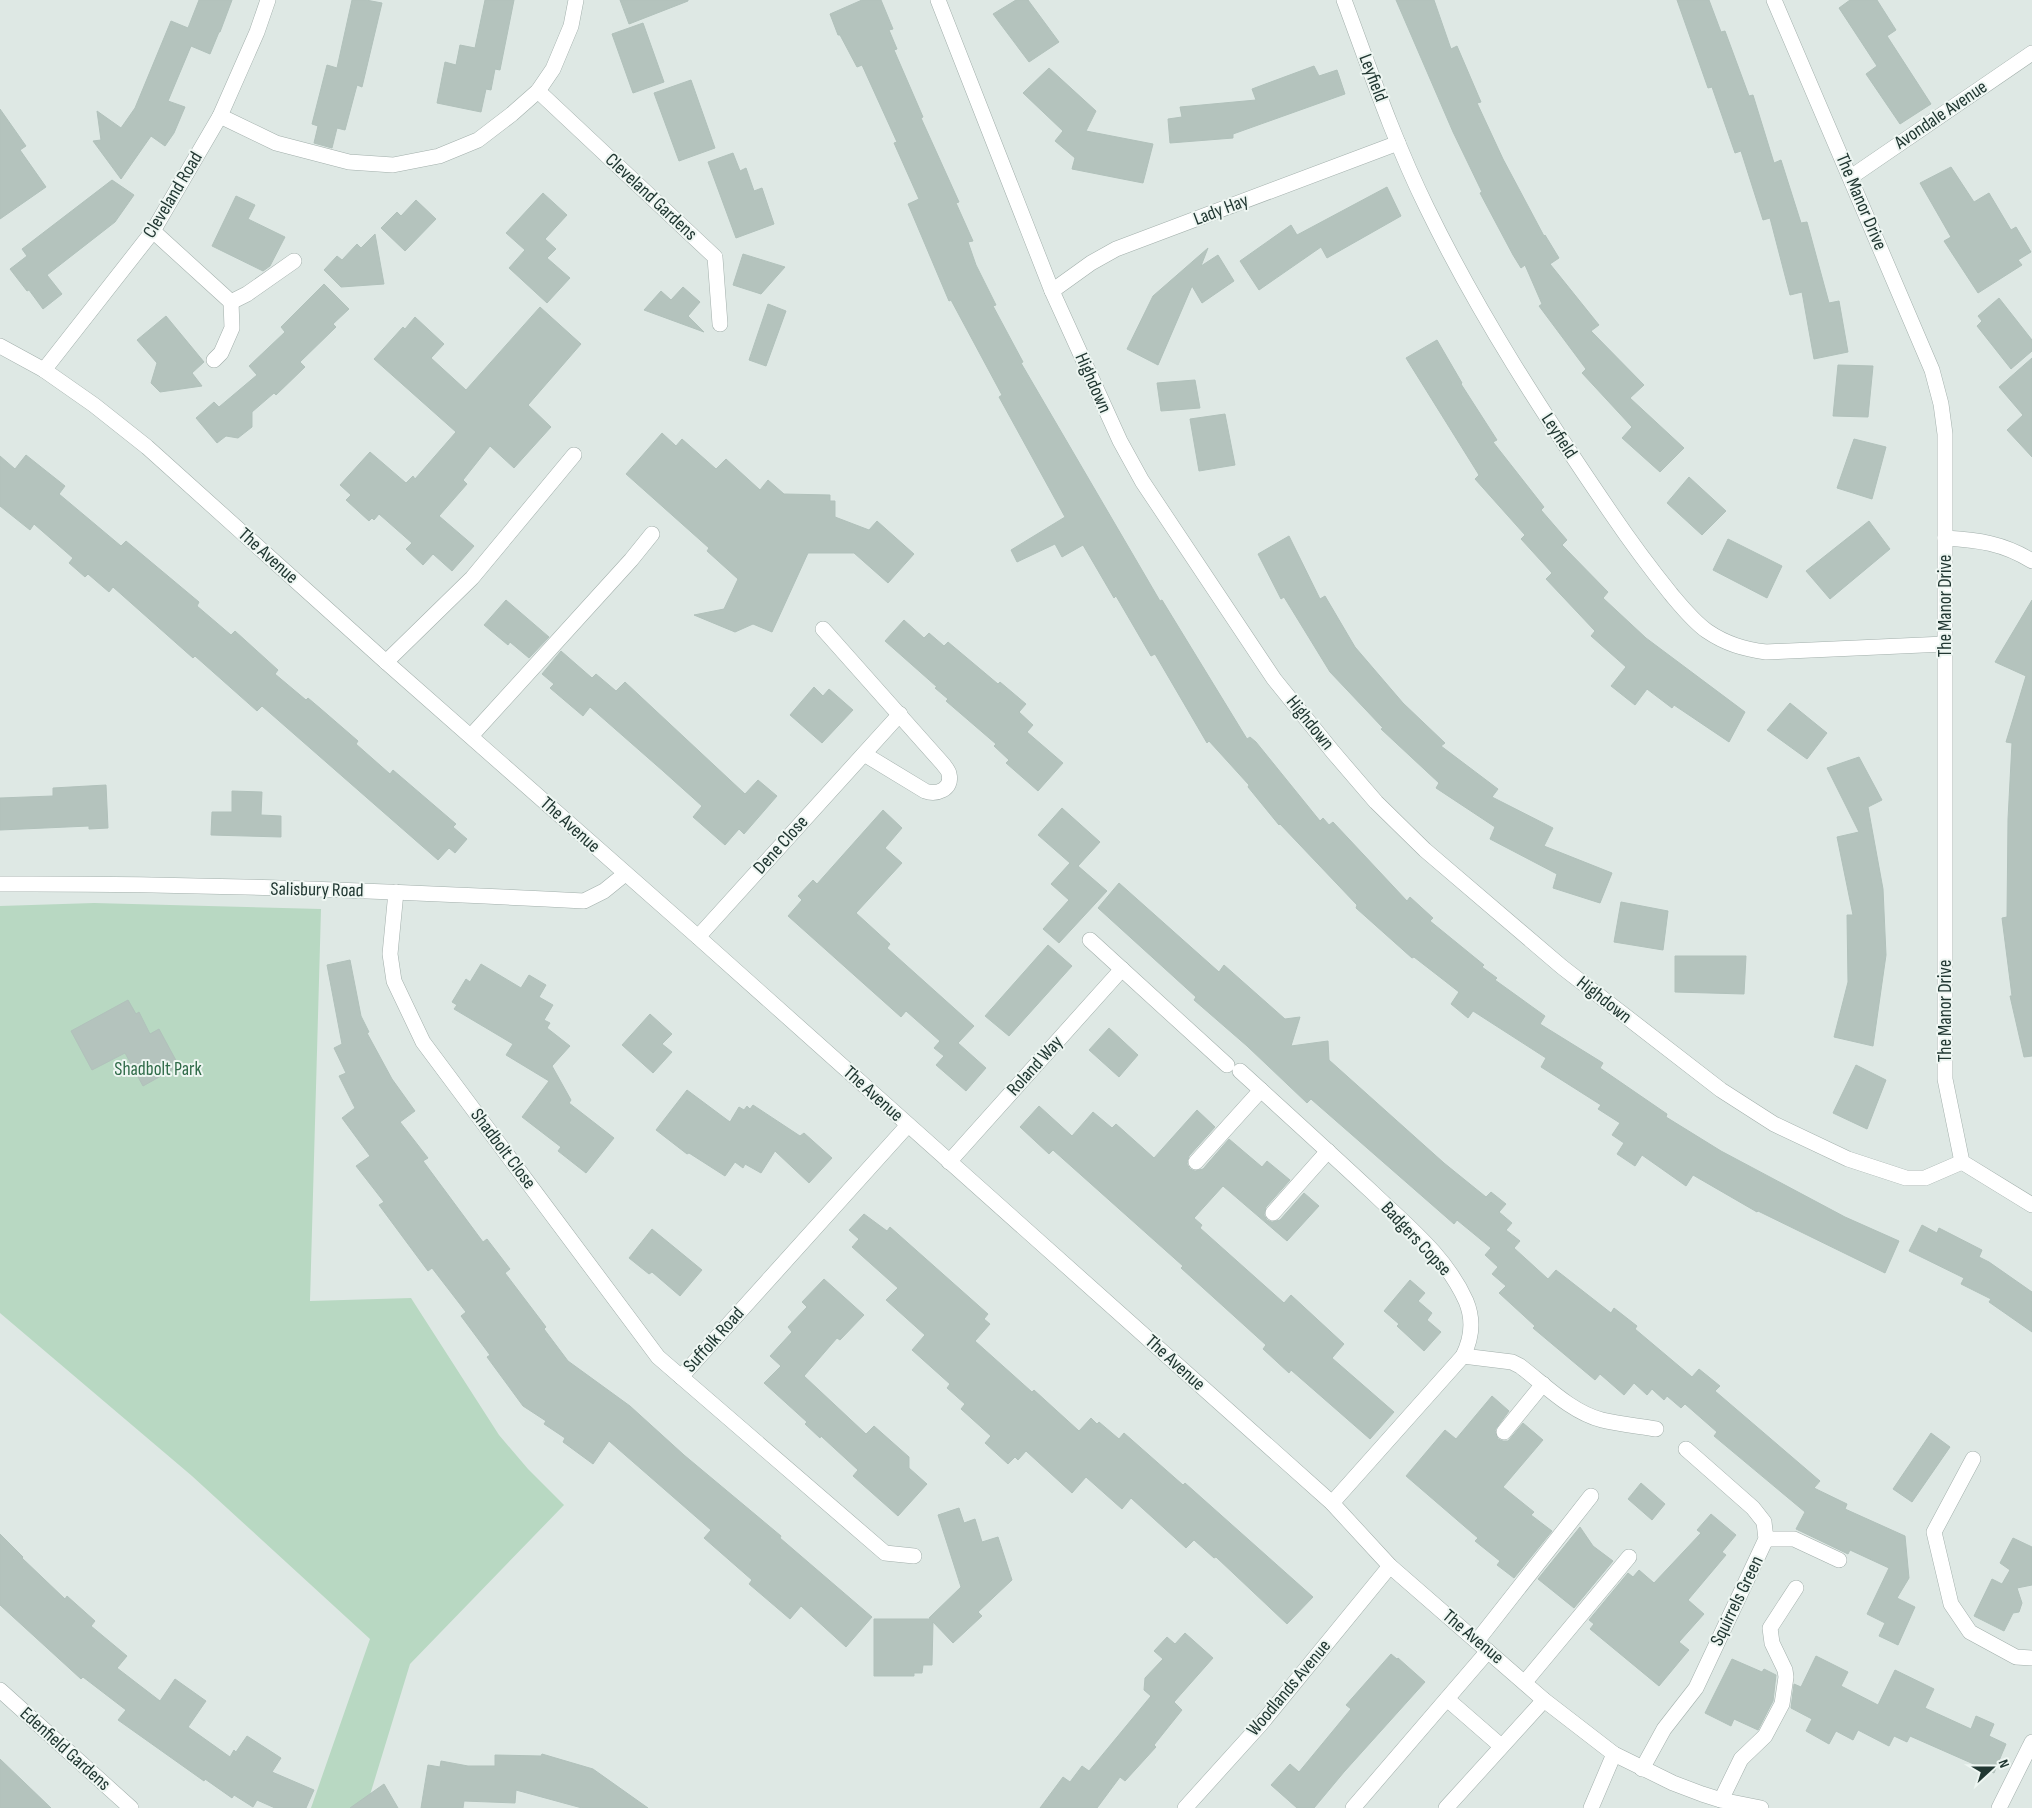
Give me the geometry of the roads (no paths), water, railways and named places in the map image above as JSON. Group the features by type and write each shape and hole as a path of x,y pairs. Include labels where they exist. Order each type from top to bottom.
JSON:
{"street":[{"name":"Cleveland Road","path":"44,370 152,231 220,116 257,32 268,0"},
{"path":"220,116 276,143 349,162 394,165 439,156 478,140 538,92 553,69 570,26 576,0"},
{"name":"Highdown","path":"938,0 1052,291 1120,441 1142,481 1174,531 1274,679 1376,802 1425,850 1562,967 1665,1048 1722,1090 1774,1124 1848,1159 1906,1178 1925,1178 1962,1162"},
{"name":"Leyfield","path":"1344,0 1398,143 1427,208 1512,364 1645,562 1693,619 1723,641 1742,649 1766,652 1945,644"},
{"name":"The Manor Drive","path":"1774,0 1932,370 1939,395 1945,434 1945,1079 1962,1162"},
{"name":"Avondale Avenue","path":"1851,177 2032,53"},
{"name":"Cleveland Gardens","path":"538,92 715,257 720,324"},
{"name":"Lady Hay","path":"1052,291 1091,263 1116,249 1398,143"},
{"path":"152,231 231,302 232,328 221,353 214,360"},
{"path":"231,302 248,294 294,261"},
{"name":"The Avenue","path":"0,346 44,370 94,405 147,447 386,662 624,874 698,937 1332,1503 1390,1566 1544,1700 1614,1754 1701,1801 1721,1800 1762,1808"},
{"path":"386,662 472,578 574,455"},
{"path":"471,736 631,560 652,534"},
{"path":"1945,538 1979,540 2003,546 2032,561"},
{"path":"823,629 943,764 950,774 949,781 945,789 940,793 925,791 864,754"},
{"name":"Dene Close","path":"698,937 900,714"},
{"name":"Salisbury Road","path":"0,884 85,884 396,892 584,901 604,891 624,874"},
{"name":"Shadbolt Close","path":"396,892 390,954 394,981 423,1042 658,1357 681,1377"},
{"path":"1090,940 1122,969"},
{"name":"Badgers Copse","path":"1122,969 1233,1068 1261,1090 1422,1239 1457,1284 1467,1303 1471,1323 1470,1342 1463,1356 1332,1503"},
{"name":"Roland Way","path":"949,1162 1122,969"},
{"path":"1196,1162 1261,1090"},
{"name":"Suffolk Road","path":"908,1125 681,1377 885,1553 914,1556"},
{"path":"1273,1213 1328,1151"},
{"path":"1962,1162 2032,1206"},
{"path":"1463,1356 1512,1362 1520,1366 1574,1408 1590,1416 1601,1420 1656,1429"},
{"path":"1504,1432 1544,1384"},
{"name":"Squirrels Green","path":"1642,1769 1664,1728 1696,1688 1766,1539 1764,1522 1753,1508 1686,1449"},
{"path":"1973,1458 1934,1532 1951,1604 1970,1632 2016,1657 2032,1658"},
{"path":"1353,1808 1447,1699 1591,1496"},
{"path":"1766,1539 1794,1539 1838,1560"},
{"path":"1525,1682 1629,1557"},
{"name":"Woodlands Avenue","path":"1185,1808 1260,1725 1390,1566"},
{"path":"1721,1800 1741,1759 1765,1736 1782,1704 1786,1677 1785,1670 1772,1643 1770,1628 1796,1588"},
{"name":"Edenfield Gardens","path":"0,1690 131,1808"},
{"path":"1447,1699 1501,1746"},
{"path":"1446,1808 1544,1700"},
{"path":"1999,1808 2032,1742"},
{"path":"1591,1808 1614,1754"}],"park label":[{"name":"Shadbolt Park","path":"158,1069"}]}
